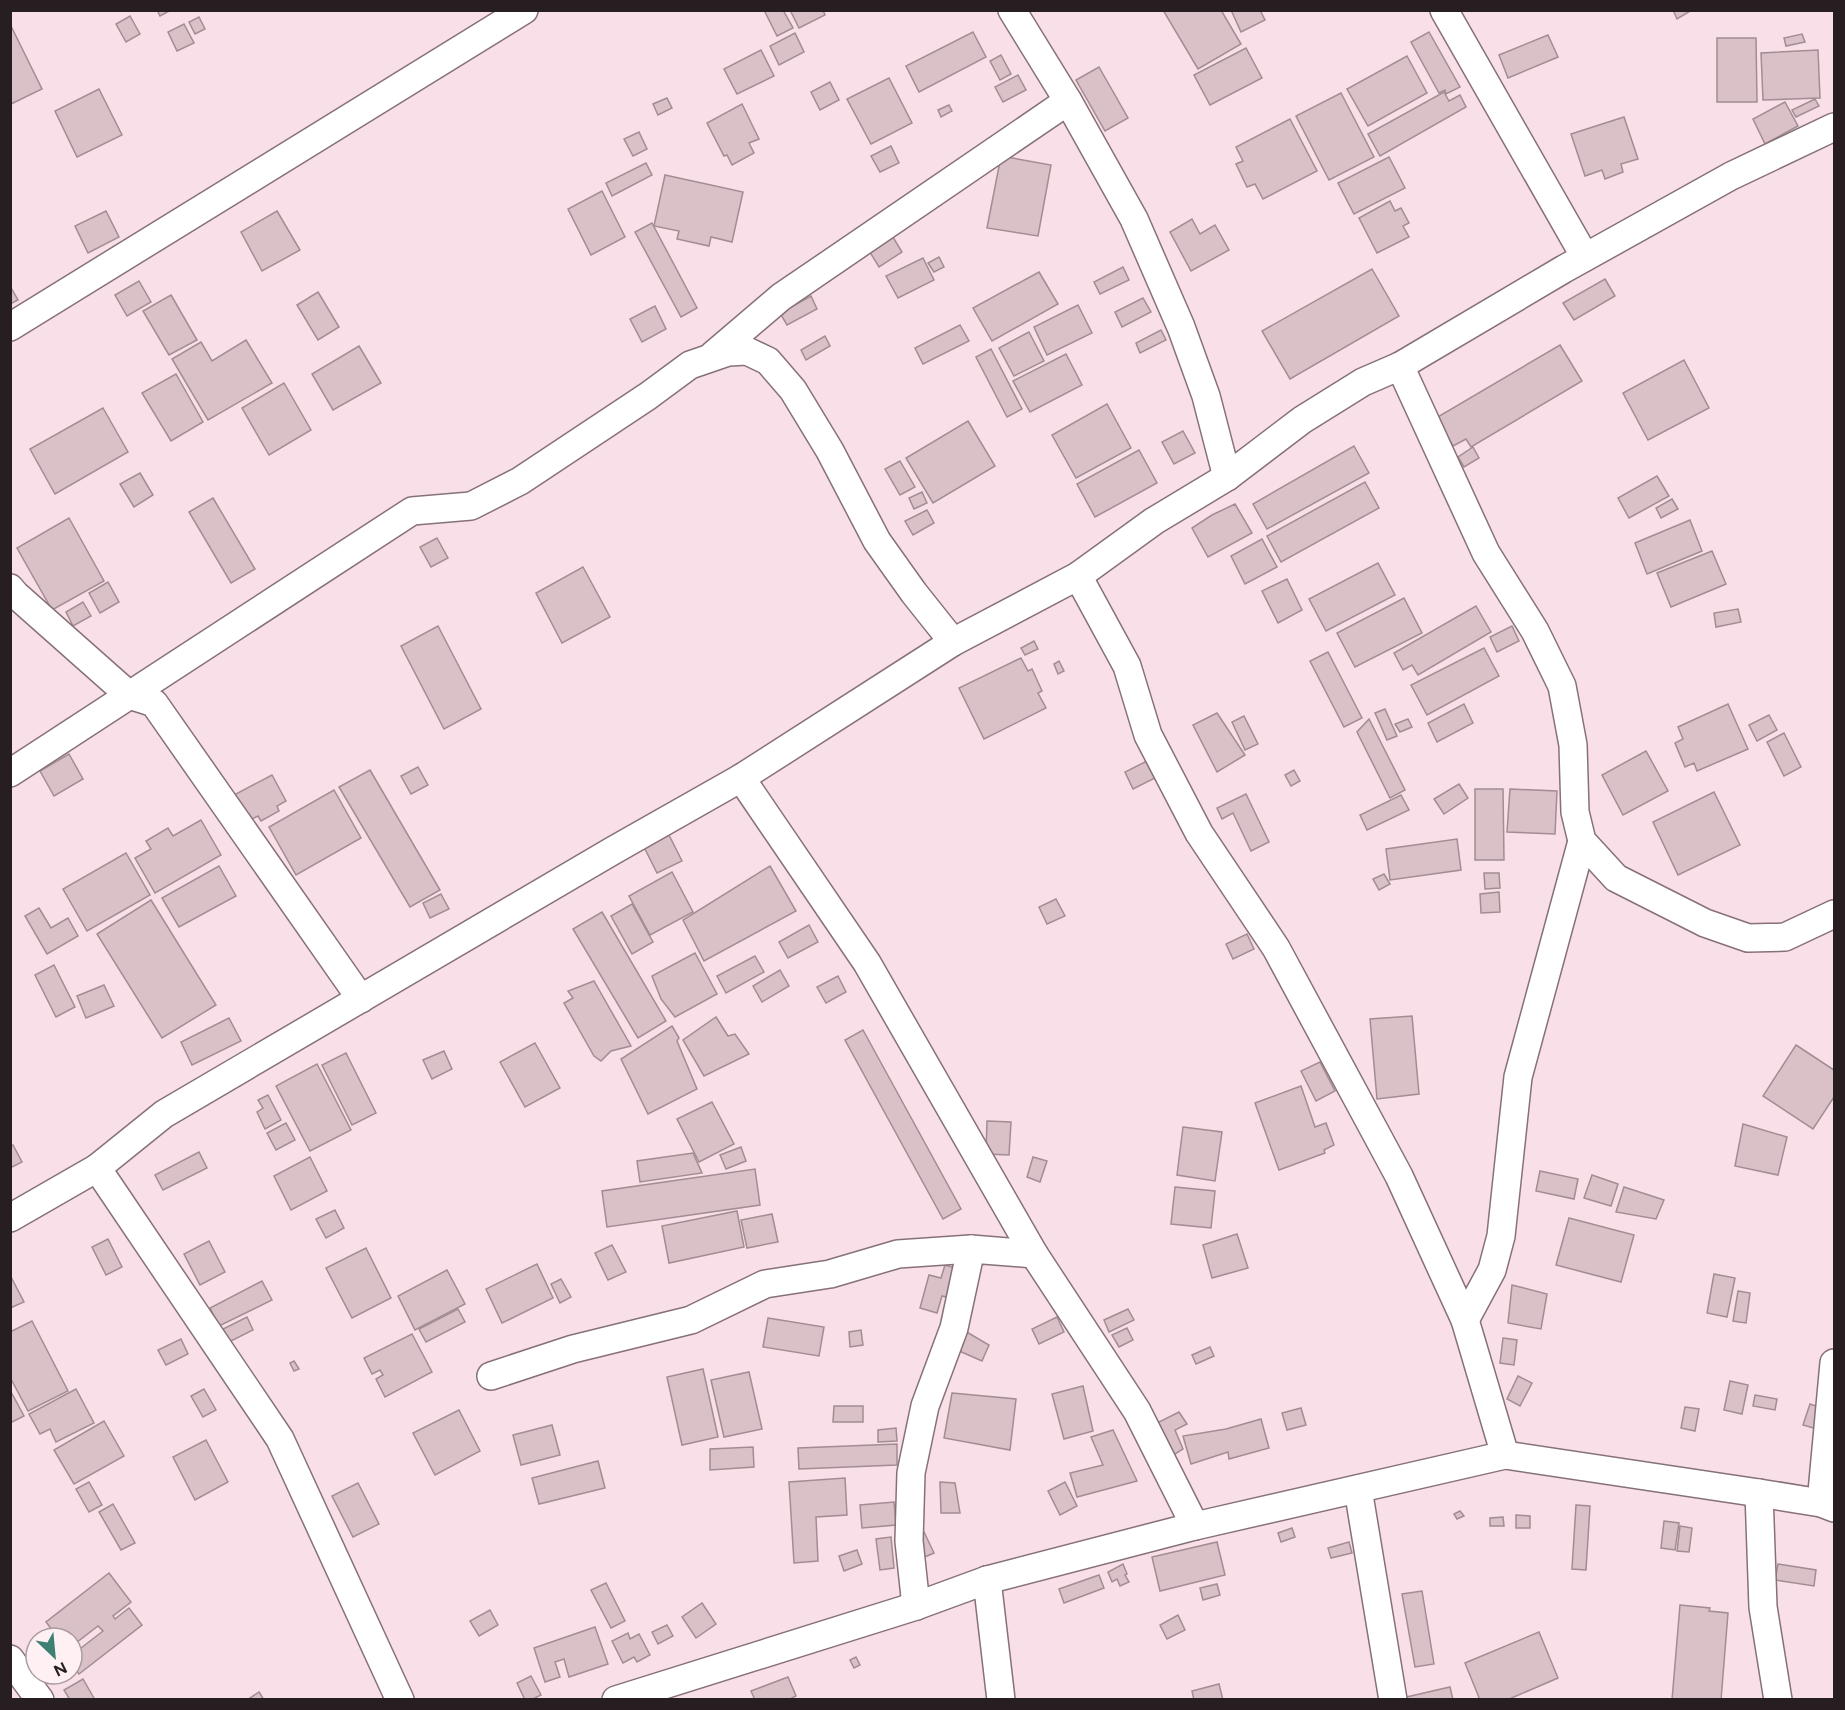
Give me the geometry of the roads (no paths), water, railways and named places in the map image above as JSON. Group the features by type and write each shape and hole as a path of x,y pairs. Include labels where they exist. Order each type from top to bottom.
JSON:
{"street":[{"path":"10,327 524,10"},
{"path":"1012,10 1068,101 1134,219 1181,327 1206,396 1227,477"},
{"path":"1444,10 1585,257"},
{"path":"710,358 781,297 1068,101"},
{"path":"10,1218 96,1168 164,1114 741,778 953,642 1078,576 1154,521 1227,477 1302,420 1363,382 1400,366 1585,257 1731,176 1834,128"},
{"path":"10,773 412,511 471,506 520,481 648,396 690,365 728,352 747,351 768,361 793,390 830,451 877,541 953,642"},
{"path":"1400,366 1486,553 1535,631 1562,686 1573,745 1575,812 1582,841 1518,1077 1501,1236 1492,1270 1465,1320"},
{"path":"1078,576 1127,666 1148,735 1199,833 1276,948 1399,1176 1465,1320 1505,1455"},
{"path":"10,588 129,695 154,703 361,999"},
{"path":"741,778 867,963 1034,1254 1137,1411 1195,1526"},
{"path":"1582,841 1616,878 1705,924 1748,938 1785,938 1834,914"},
{"path":"96,1168 280,1439 400,1700"},
{"path":"491,1376 573,1349 691,1320 765,1284 830,1274 898,1254 972,1249 1034,1254"},
{"path":"916,1606 909,1541 911,1473 925,1406 954,1328 972,1249"},
{"path":"624,1698 916,1606 987,1580 1195,1526 1505,1455 1759,1493 1828,1506 1834,1363"},
{"path":"1358,1489 1393,1700"},
{"path":"1759,1493 1763,1607 1778,1700"},
{"path":"987,1580 1000,1700"},
{"path":"10,1659 40,1700"}]}
